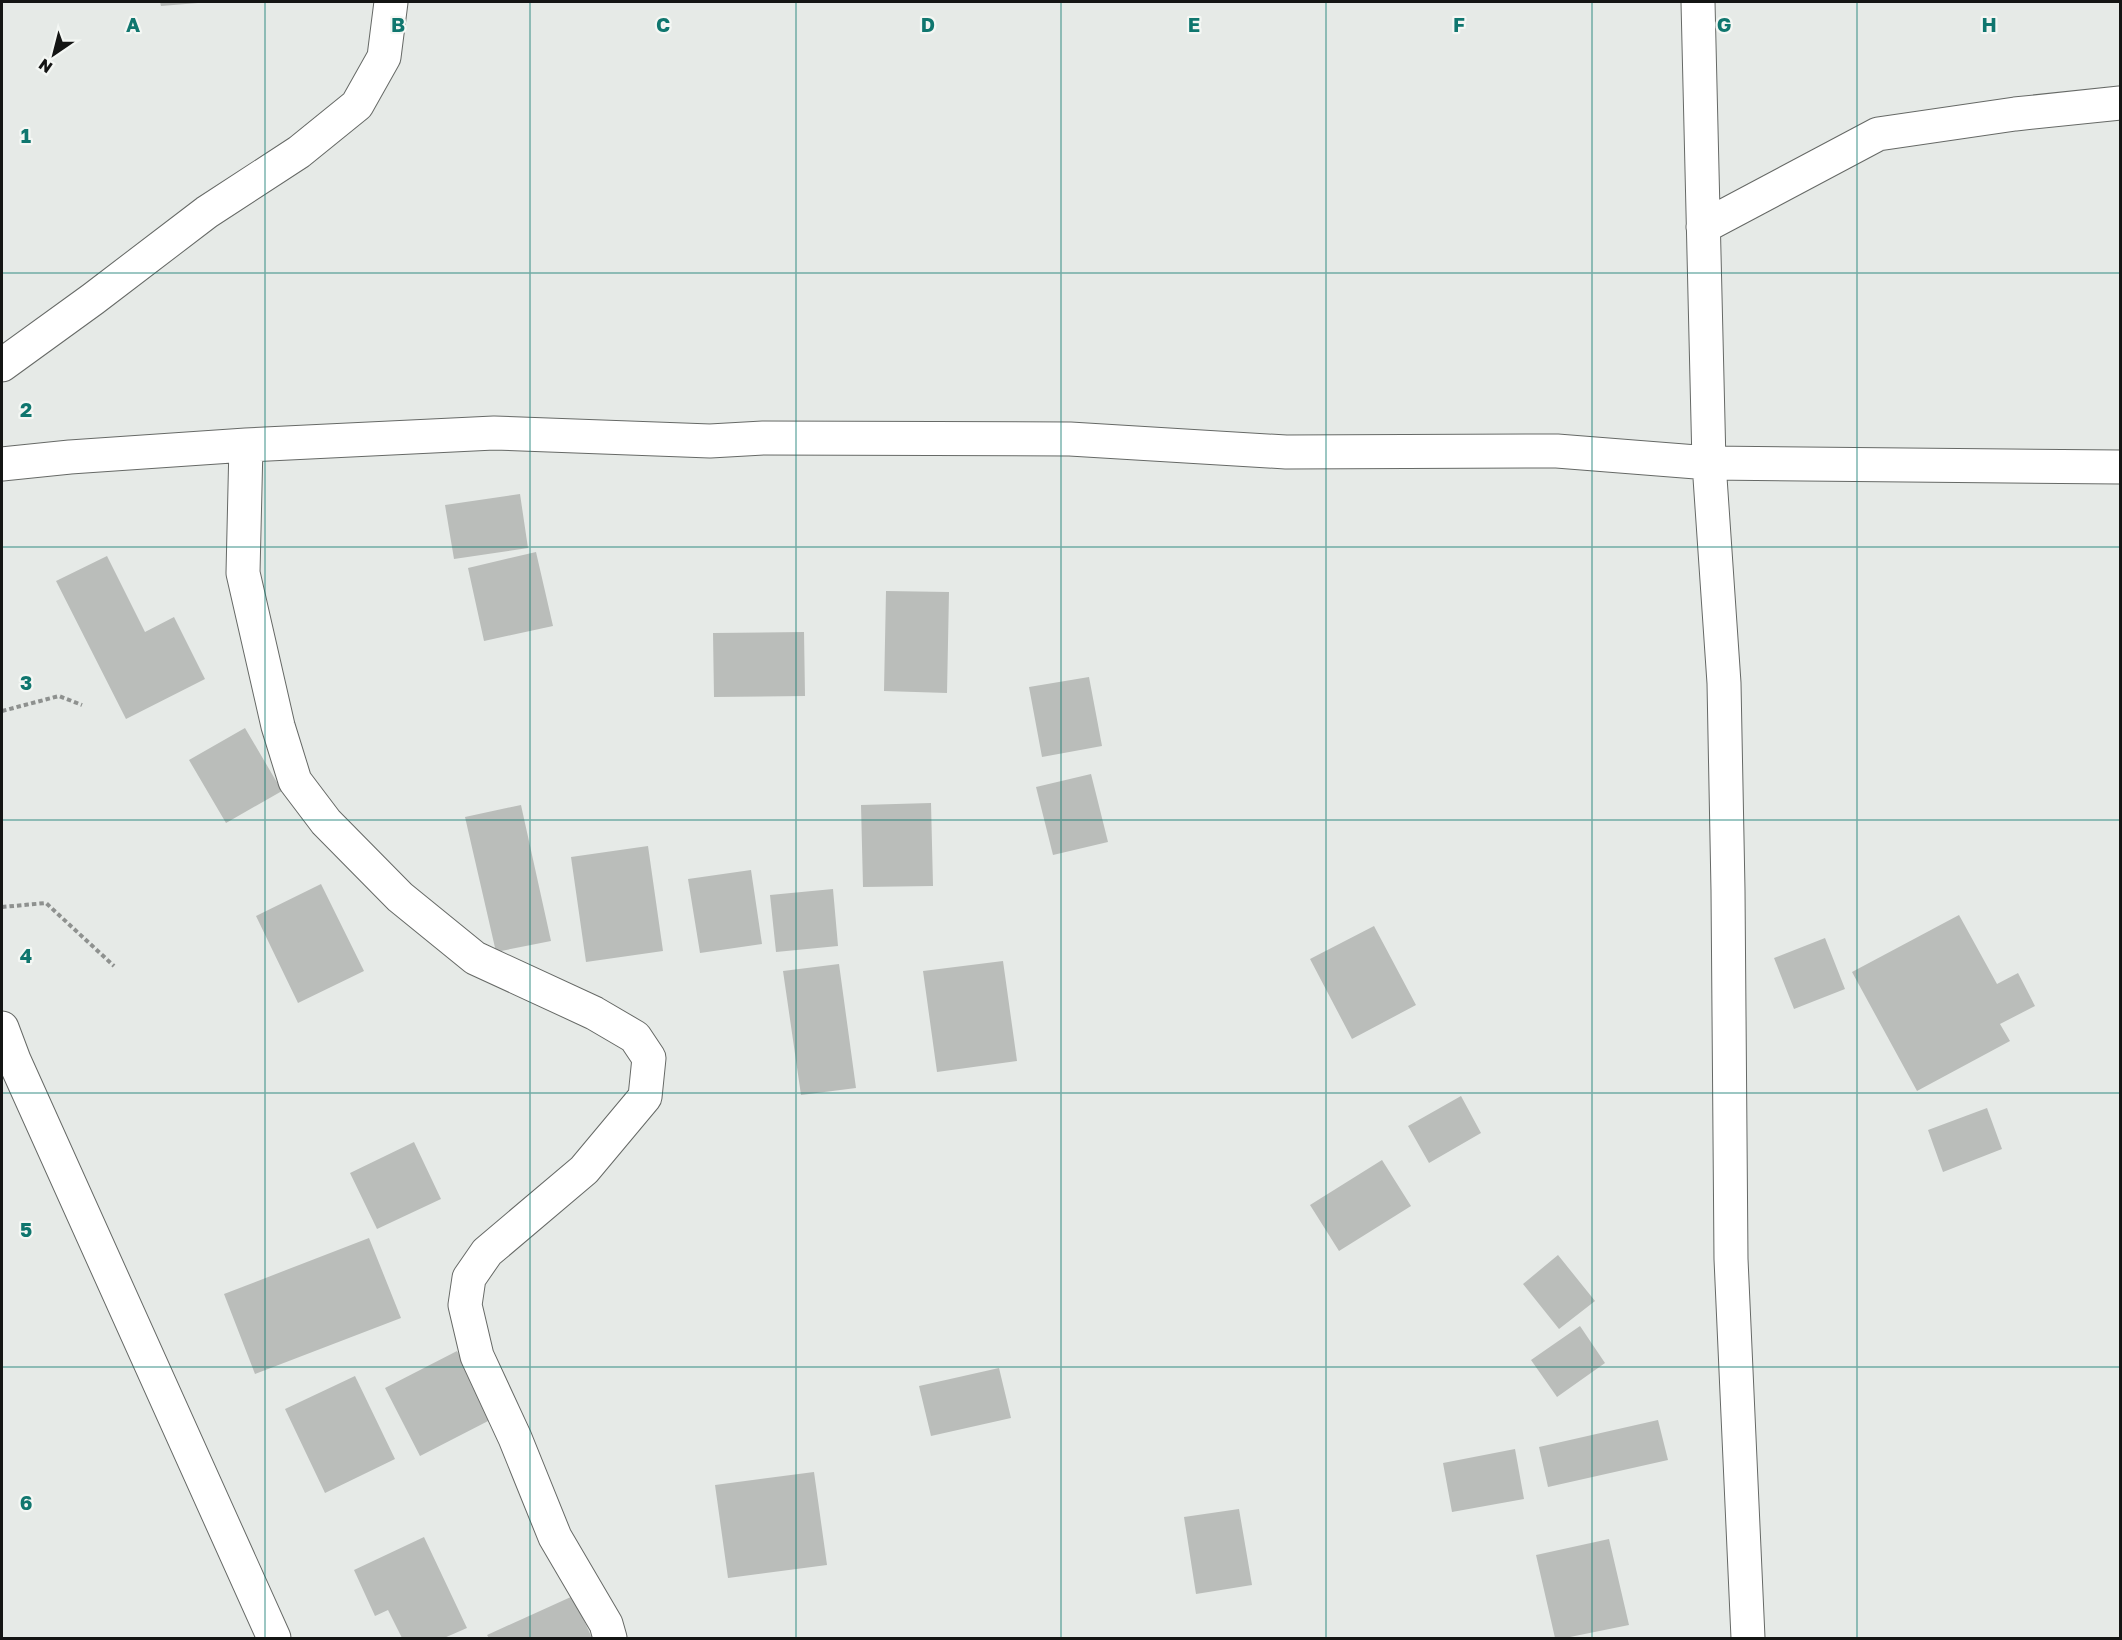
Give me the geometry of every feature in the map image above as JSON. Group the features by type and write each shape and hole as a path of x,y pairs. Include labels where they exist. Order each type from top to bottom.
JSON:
{"street":[{"path":"2,365 207,212 299,152 357,105 384,57 391,2"},
{"path":"1698,2 1709,462 1724,683 1731,1259 1748,1638"},
{"path":"1703,227 1878,134 2015,114 2121,103"},
{"path":"2,464 246,445 494,433 710,441 763,438 1058,438 1287,452 1557,451 1709,462 2121,466"},
{"path":"246,445 243,573 278,726 296,782 326,822 400,897 475,958 594,1013 634,1037 649,1058 645,1097 584,1170 487,1252 470,1278 465,1305 477,1356 515,1438 555,1537 606,1624 610,1638"},
{"path":"2,1029 274,1638"}],"path":[{"path":"2,711 58,696 82,705"},
{"path":"2,907 46,903 114,966"}],"building":[{"path":"160,2 198,2 198,3 161,6"},
{"path":"520,494 528,548 454,559 445,505"},
{"path":"536,552 553,626 484,641 468,568"},
{"path":"107,556 145,632 174,617 205,679 126,719 56,581"},
{"path":"886,591 949,592 947,693 884,691"},
{"path":"804,632 805,696 714,697 713,633"},
{"path":"1089,677 1102,746 1042,757 1029,687"},
{"path":"245,728 282,791 226,823 189,760"},
{"path":"1091,774 1108,842 1053,855 1036,787"},
{"path":"931,803 933,886 863,887 861,805"},
{"path":"521,805 551,941 496,952 465,817"},
{"path":"648,846 663,951 586,962 571,857"},
{"path":"751,870 762,944 700,953 688,879"},
{"path":"321,884 364,971 298,1003 256,916"},
{"path":"833,889 838,946 776,952 770,895"},
{"path":"1959,915 1997,984 2018,973 2035,1006 2000,1024 2010,1041 1917,1091 1852,972"},
{"path":"1374,926 1416,1005 1352,1039 1310,959"},
{"path":"1825,938 1845,989 1794,1009 1774,958"},
{"path":"1003,961 1017,1061 937,1072 923,971"},
{"path":"839,964 856,1088 801,1095 783,971"},
{"path":"1461,1096 1481,1133 1429,1163 1408,1126"},
{"path":"1987,1108 2002,1149 1943,1172 1928,1130"},
{"path":"414,1142 441,1199 377,1229 350,1173"},
{"path":"1382,1160 1411,1206 1339,1251 1310,1205"},
{"path":"369,1238 401,1318 255,1374 224,1294"},
{"path":"1558,1255 1595,1301 1559,1329 1523,1284"},
{"path":"1580,1326 1605,1363 1557,1397 1531,1360"},
{"path":"457,1351 492,1419 420,1456 385,1388"},
{"path":"999,1368 1011,1418 931,1436 919,1386"},
{"path":"355,1376 395,1459 325,1493 285,1409"},
{"path":"1658,1420 1668,1460 1548,1487 1539,1447"},
{"path":"1515,1449 1524,1499 1452,1512 1443,1463"},
{"path":"814,1472 827,1565 728,1578 715,1485"},
{"path":"1239,1509 1252,1585 1196,1594 1184,1517"},
{"path":"424,1537 467,1628 444,1638 402,1638 388,1610 375,1616 354,1570"},
{"path":"1609,1539 1629,1625 1555,1638 1536,1555"},
{"path":"573,1596 592,1638 489,1638 487,1635"}]}
